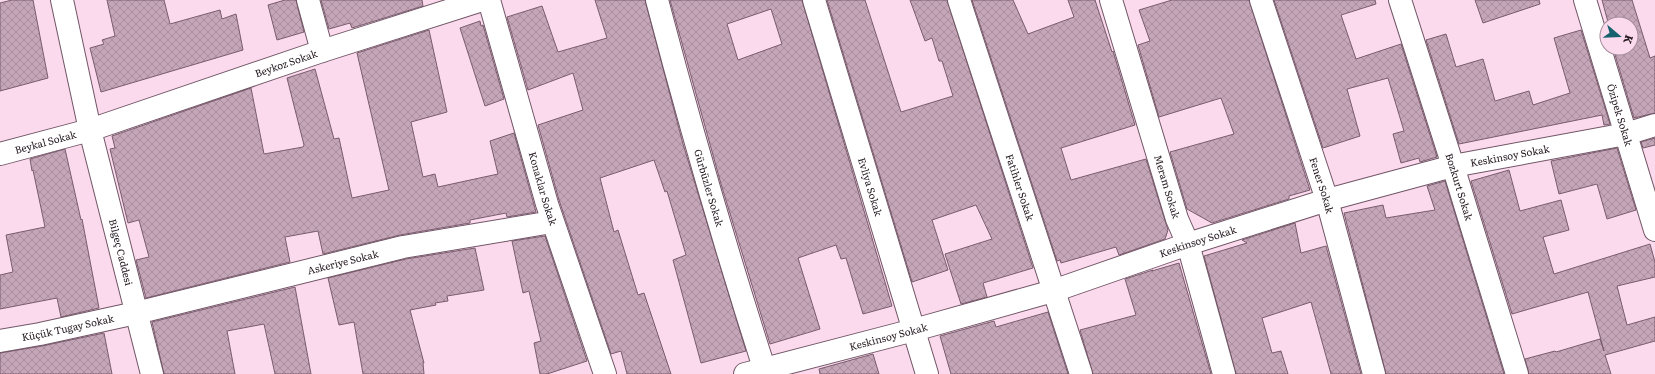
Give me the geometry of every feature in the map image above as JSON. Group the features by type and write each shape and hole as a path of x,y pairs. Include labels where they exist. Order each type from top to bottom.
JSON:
{"street":[{"name":"Bilgeç Caddesi","path":"62,0 90,130 152,374"},
{"path":"308,0 322,51"},
{"name":"Beykoz Sokak","path":"90,130 322,51 482,0"},
{"name":"Konaklar Sokak","path":"489,0 552,222 605,374"},
{"name":"Gürbüzler Sokak","path":"657,0 684,103 738,286 758,372"},
{"name":"Evliya Sokak","path":"814,0 927,374"},
{"name":"Fatihler Sokak","path":"958,0 1081,374"},
{"name":"Meram Sokak","path":"1111,0 1178,219 1188,244 1224,374"},
{"name":"Fener Sokak","path":"1261,0 1327,200 1374,374"},
{"name":"Bozkurt Sokak","path":"1400,0 1517,374"},
{"name":"Özipek Sokak","path":"1585,0 1655,230"},
{"name":"Keskinsoy Sokak","path":"758,372 1053,291 1188,244 1327,200 1453,166 1626,134 1655,125"},
{"name":"Beykal Sokak","path":"0,154 90,130"},
{"name":"Askeriye Sokak","path":"136,314 403,247 552,222"},
{"name":"Küçük Tugay Sokak","path":"0,341 136,314"}],"building":[{"path":"12,0 33,0 48,78 0,91 0,3"},
{"path":"107,0 164,0 170,24 220,10 222,19 236,14 243,50 101,92 90,48 104,44 102,40 115,36"},
{"path":"285,0 296,0 304,32 277,40 268,5"},
{"path":"321,0 422,0 423,6 352,28 350,23 329,29"},
{"path":"595,0 645,0 683,144 746,351 701,363 673,260 686,255 667,191 665,192 654,160 600,178 614,232 618,230 638,295 644,293 671,374 627,374 621,351 611,354 559,200 538,125 583,110 573,73 528,90 507,17 542,6 558,52 607,38"},
{"path":"670,0 802,0 892,306 863,314 846,258 841,259 836,245 798,258 820,329 770,344 721,184","holes":["771,9 782,44 738,60 727,24"]},
{"path":"827,0 865,0 901,112 953,96 942,61 939,61 932,38 925,41 910,0 947,0 1033,268 983,283 987,297 961,304 945,254 992,239 976,205 932,220 948,270 912,282"},
{"path":"972,0 1013,0 1028,34 1074,17 1068,0 1095,0 1112,52 1113,51 1135,125 1061,148 1071,180 1146,159 1168,230 1165,239 1119,255 1116,247 1061,263 1060,260 1057,261"},
{"path":"1172,0 1249,0 1310,190 1289,196 1289,199 1212,223 1187,209 1170,152 1234,134 1221,98 1159,117 1138,45 1150,41 1139,10"},
{"path":"1274,0 1375,0 1376,4 1341,15 1356,59 1401,44 1437,157 1420,162 1419,158 1401,163 1393,134 1404,131 1388,78 1347,89 1360,136 1323,148"},
{"path":"1475,0 1539,0 1540,4 1483,23"},
{"path":"1602,0 1632,0 1637,16 1606,16"},
{"path":"480,21 481,26 483,25 504,99 485,106 460,28"},
{"path":"1639,23 1650,58 1655,56 1655,113 1634,118 1615,56 1639,56"},
{"path":"429,30 447,112 411,122 423,177 435,174 438,187 498,174 490,141 514,133 536,212 507,217 506,213 470,220 470,223 400,235 323,254 318,231 285,237 290,262 146,298 136,260 149,257 139,220 128,223 110,149 115,148 112,136 251,88 264,154 303,147 304,145 287,78 315,69 334,139 339,138 352,198 389,190 357,53"},
{"path":"1581,30 1610,124 1604,125 1602,115 1459,144 1426,40 1446,34 1456,67 1483,59 1495,101 1529,91 1533,105 1570,93 1554,38"},
{"path":"1655,138 1655,145 1643,148 1641,142"},
{"path":"1617,148 1636,210 1607,219 1597,184 1559,194 1551,161"},
{"path":"65,149 81,220 82,219 99,308 61,317 57,298 0,309 0,275 13,272 6,235 45,227 30,159"},
{"path":"1509,170 1520,211 1561,200 1569,230 1543,237 1554,274 1650,244 1655,262 1655,277 1617,286 1627,325 1655,317 1655,341 1605,355 1611,374 1529,374 1525,359 1556,352 1600,339 1604,351 1588,292 1512,314 1471,181"},
{"path":"1445,181 1504,374 1386,374 1344,213 1383,205 1386,218 1435,210 1427,186"},
{"path":"1295,223 1301,253 1326,246 1361,374 1331,374 1311,302 1262,318 1272,353 1281,351 1288,374 1236,374 1204,256 1247,243 1242,240"},
{"path":"545,236 587,361 547,374 540,374 534,343 541,341 529,291 523,293 512,241"},
{"path":"475,248 484,290 447,296 448,301 410,310 424,363 424,374 363,374 354,322 339,325 328,278 406,259"},
{"path":"1179,263 1211,374 1093,374 1080,330 1136,315 1125,279"},
{"path":"295,287 311,374 275,374 264,324 227,331 235,374 164,374 152,322"},
{"path":"1048,312 1068,374 951,374 940,336 994,321 996,327"},
{"path":"104,333 112,374 0,374 0,353"},
{"path":"873,354 879,374 820,374 819,369"}]}
